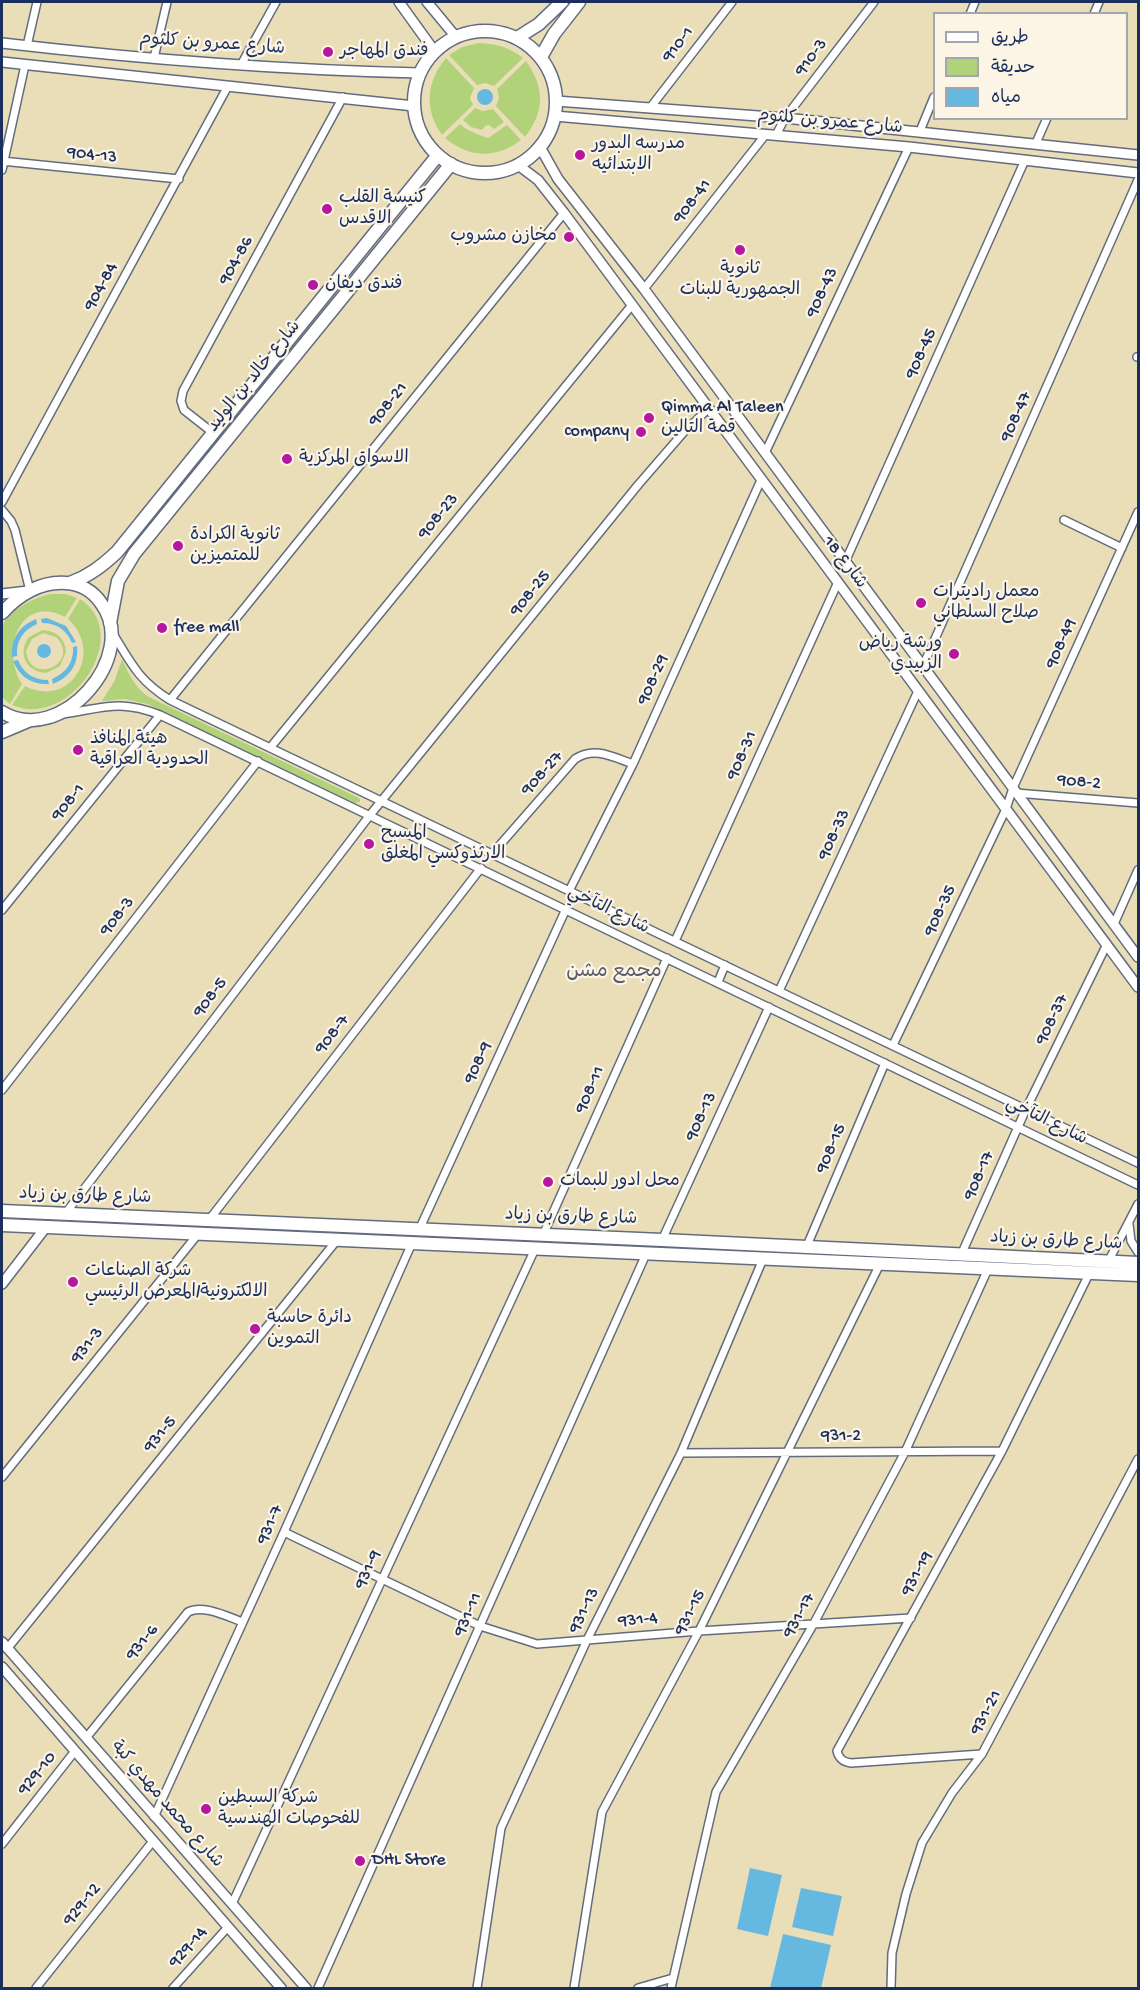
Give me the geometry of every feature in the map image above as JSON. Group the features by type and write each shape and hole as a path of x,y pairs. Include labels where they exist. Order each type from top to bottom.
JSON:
{"main road":[{"path":"517,38 538,24 562,2"},
{"path":"541,57 554,34 579,2"},
{"path":"476,32 497,32 517,38 541,57 552,78 556,100 555,116 549,132 540,147 518,165 500,171 482,173 463,170 438,156 421,133 414,106 415,89 420,73 435,52 456,37 476,32"},
{"name":"شارع خالد بن الوليد","path":"29,591 52,583 70,583 86,577 101,568 117,552 438,156"},
{"name":"شارع خالد بن الوليد","path":"54,716 77,702 96,682 107,657 118,581 134,554 451,164"},
{"path":"70,583 93,594 104,607 111,627"},
{"path":"2,613 29,591"},
{"path":"2,712 12,718 29,721"},
{"path":"2,732 29,721 54,716"},
{"name":"شارع طارق بن زياد","path":"2,1211 1138,1263"},
{"name":"شارع طارق بن زياد","path":"2,1225 1138,1275"}],"street":[{"path":"27,46 37,2"},
{"path":"154,58 167,2"},
{"path":"241,64 276,2"},
{"path":"399,2 435,52"},
{"path":"427,2 456,37"},
{"name":"910-1","path":"650,108 732,2"},
{"name":"910-3","path":"776,135 785,118 874,2"},
{"name":"شارع عمرو بن كلثوم","path":"2,43 154,58 333,71 420,73"},
{"path":"181,60 181,81"},
{"name":"شارع عمرو بن كلثوم","path":"2,62 414,106"},
{"path":"2,170 25,64"},
{"name":"904-84","path":"2,502 179,180 228,86"},
{"name":"904-86","path":"212,432 184,410 180,401 183,391 343,97"},
{"path":"920,131 933,99"},
{"name":"شارع عمرو بن كلثوم","path":"556,100 785,118 1138,155"},
{"name":"شارع عمرو بن كلثوم","path":"555,116 909,147 1138,173"},
{"path":"1036,143 1046,120"},
{"name":"908-41","path":"644,289 766,134"},
{"name":"شارع 18","path":"540,147 558,179 644,289 1138,957"},
{"name":"908-43","path":"765,453 909,147"},
{"name":"908-45","path":"846,561 1025,160"},
{"name":"904-13","path":"3,162 179,180"},
{"name":"شارع 18","path":"518,165 538,180 564,213 1138,987"},
{"name":"908-47","path":"923,666 1138,180"},
{"name":"908-21","path":"170,700 564,213"},
{"name":"908-23","path":"270,748 632,306"},
{"path":"706,407 720,393"},
{"name":"908-25","path":"382,801 639,485 706,407"},
{"name":"908-29","path":"569,891 633,764 761,480"},
{"path":"2,510 15,530 29,591 2,594"},
{"name":"908-49","path":"1015,790 1138,512"},
{"path":"1064,520 1122,548"},
{"path":"838,582 853,571"},
{"name":"908-31","path":"675,941 838,582"},
{"name":"شارع التآخي","path":"111,627 141,679 170,700 1138,1163"},
{"name":"908-33","path":"779,991 918,691"},
{"name":"شارع التآخي","path":"54,716 102,706 121,705 140,707 160,715 1138,1185"},
{"name":"908-1","path":"2,910 160,715"},
{"name":"908-27","path":"492,854 576,759 585,752 596,752 633,764"},
{"name":"908-3","path":"2,1090 258,761"},
{"name":"908-2","path":"1015,790 1138,803"},
{"name":"908-35","path":"893,1046 1015,790"},
{"name":"908-5","path":"65,1214 382,801"},
{"name":"908-7","path":"209,1220 481,868"},
{"path":"1114,924 1138,870"},
{"name":"908-9","path":"419,1230 566,909"},
{"name":"908-37","path":"1026,1109 1107,944"},
{"name":"908-11","path":"543,1235 666,958"},
{"path":"718,982 725,965"},
{"name":"908-13","path":"662,1240 768,1007"},
{"name":"908-15","path":"806,1248 885,1063"},
{"name":"908-17","path":"962,1255 1026,1109"},
{"path":"1108,1262 1138,1204"},
{"path":"1129,1222 1131,1241 1138,1252"},
{"path":"2,1284 46,1227"},
{"name":"931-3","path":"2,1477 199,1233"},
{"name":"931-5","path":"4,1646 338,1240"},
{"name":"931-7","path":"154,1817 412,1243"},
{"name":"931-9","path":"232,1904 535,1249"},
{"name":"931-11","path":"318,1989 646,1254"},
{"name":"931-13","path":"477,1989 501,1828 587,1640 681,1452 764,1259"},
{"name":"931-15","path":"573,1989 602,1812 699,1631 880,1264"},
{"name":"931-17","path":"671,1989 716,1792 813,1625 905,1452 988,1269"},
{"name":"931-19","path":"981,1754 851,1763 839,1758 837,1751 1002,1451 1089,1274"},
{"name":"931-2","path":"681,1452 1002,1451"},
{"name":"931-21","path":"891,1989 892,1953 906,1894 922,1843 952,1793 981,1754 1138,1459"},
{"name":"931-4","path":"284,1532 382,1577 480,1626 537,1644 911,1618"},
{"name":"931-6","path":"86,1738 188,1612 202,1609 243,1622"},
{"name":"شارع محمد مهدي كبة","path":"4,1646 306,1989"},
{"name":"شارع محمد مهدي كبة","path":"2,1667 281,1989"},
{"name":"929-10","path":"2,1844 75,1751"},
{"name":"929-12","path":"36,1989 153,1841"},
{"path":"175,1867 190,1859"},
{"name":"929-14","path":"173,1989 228,1927"},
{"path":"638,1989 673,1978"}],"green space":[{"path":"479,43 502,47 523,58 494,86 485,83 477,85 449,55 462,47"},
{"path":"446,58 474,88 470,98 473,105 442,135 432,115 430,96 434,76"},
{"path":"526,61 537,81 540,99 536,118 525,137 496,106 499,98 497,89"},
{"path":"475,108 483,111 493,109 504,122 494,129 489,125 482,130 471,127 463,120"},
{"path":"460,124 488,138 507,125 521,140 502,151 483,154 473,152 454,145 445,138"},
{"path":"51,594 66,594 77,598 65,617 50,612 37,613 26,619 19,628 14,641 13,655 22,684 10,704 2,697 2,627 10,615 23,605"},
{"path":"80,599 95,615 101,634 98,655 88,675 74,692 55,704 34,709 12,705 25,686 41,691 56,690 68,684 77,674 83,661 83,647 79,633 68,619"},
{"path":"43,630 59,636 66,652 60,666 46,673 33,669 24,655 25,643 29,637","holes":["43,633 56,637 62,647 63,655 59,662 52,667 36,668 30,662 26,651 32,639"]},
{"path":"122,659 136,685 149,697 357,797 360,802 355,803 147,704 125,699 102,701 115,680"}],"water":[{"path":"485,89 493,97 485,105 477,97"},
{"path":"47,618 66,626 76,642 72,643 60,628 42,623 41,619"},
{"path":"36,619 37,624 21,637 17,656 12,657 17,634 25,625"},
{"path":"41,644 47,644 51,651 47,658 41,658 37,654 37,648"},
{"path":"77,646 75,664 69,674 53,684 52,679 68,666 73,647"},
{"path":"18,660 30,675 48,680 49,684 27,679 13,661"},
{"path":"750,1868 782,1875 768,1936 737,1929"},
{"path":"801,1888 842,1896 833,1936 792,1927"},
{"path":"783,1934 831,1945 821,1988 770,1988"}],"place":[{"name":"فندق المهاجر","path":"328,52"},
{"name":"مدرسه البدور الابتدائيه","path":"580,155"},
{"name":"كنيسة القلب الاقدس","path":"327,209"},
{"name":"مخازن مشروب","path":"569,237"},
{"name":"ثانوية الجمهورية للبنات","path":"740,250"},
{"name":"فندق ديفان","path":"313,285"},
{"name":"Qimma Al Taleen قمة التالين","path":"649,418"},
{"name":"company","path":"641,432"},
{"name":"الاسواق المركزية","path":"287,459"},
{"name":"ثانوية الكرادة للمتميزين","path":"178,546"},
{"name":"معمل راديترات صلاح السلطاني","path":"921,603"},
{"name":"free mall","path":"162,628"},
{"name":"ورشة رياض الزبيدي","path":"954,654"},
{"name":"هيئة المنافذ الحدودية العراقية","path":"78,750"},
{"name":"المسبح الارثذوكسي المغلق","path":"369,844"},
{"name":"محل ادور للبمات","path":"548,1182"},
{"name":"شركة الصناعات الالكترونية/المعرض الرئيسي","path":"73,1282"},
{"name":"دائرة حاسبة التموين","path":"255,1329"},
{"name":"شركة السبطين للفحوصات الهندسية","path":"206,1809"},
{"name":"DHL Store","path":"360,1861"}],"district":[{"name":"مجمع مشن","path":"614,973"}]}
